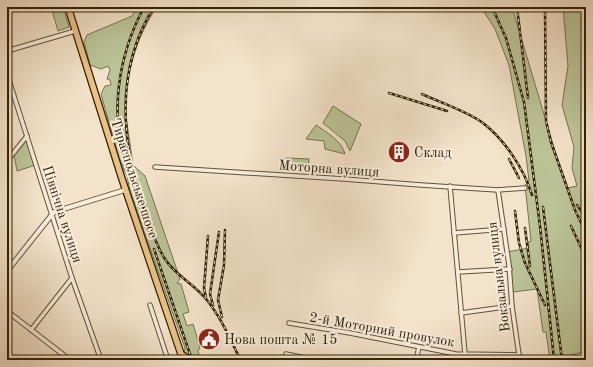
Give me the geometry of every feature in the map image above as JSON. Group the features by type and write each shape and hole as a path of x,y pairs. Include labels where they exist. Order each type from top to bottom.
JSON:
{"main road":[{"name":"Тираспольське шосе","path":"68,7 125,190 186,358"}],"street":[{"path":"7,51 75,31"},
{"name":"Північна вулиця","path":"7,74 72,278 101,360"},
{"path":"7,161 26,136"},
{"name":"Моторна вулиця","path":"155,167 498,190 525,188"},
{"path":"450,186 465,354"},
{"path":"7,271 51,214 59,209 125,190"},
{"name":"Вокзальна вулиця","path":"498,190 510,269 512,306 519,355 522,360"},
{"path":"454,234 504,229"},
{"path":"458,272 510,269"},
{"path":"31,330 72,278"},
{"path":"150,305 168,360"},
{"path":"461,313 512,306"},
{"path":"7,311 70,360"},
{"name":"2-й Моторний провулок","path":"289,323 465,354 519,355"},
{"path":"416,360 419,347"},
{"path":"286,354 315,360"}],"green space":[{"path":"51,7 63,7 69,27 58,31"},
{"path":"137,7 157,7 143,31 129,74 126,116 133,165 145,176 180,279 177,283 181,284 189,312 183,314 187,326 193,324 200,347 198,351 200,358 190,358 184,351 185,348 130,191 127,176 119,158 101,94 105,86 111,85 110,80 107,79 110,70 108,66 101,69 90,65 84,42 87,35 132,16"},
{"path":"481,7 512,7 555,151 568,188 577,186 572,168 574,147 562,105 568,66 563,7 586,7 586,351 554,360 550,360 546,332 543,332 537,289 513,292 507,252 529,248 528,242 531,241 525,185 529,181 526,156 509,65 495,29"},
{"path":"333,106 361,124 350,151 345,141 323,123"},
{"path":"316,125 341,145 345,154 325,149 324,141 306,139"},
{"path":"27,138 36,165 17,171 14,155"},
{"path":"286,158 309,159 308,171 285,170"}],"railway":[{"path":"126,169 118,128 119,86 122,66 128,46 144,7"},
{"path":"154,7 141,31 133,55 128,80 126,106 127,132 130,158 136,184 161,253 169,265 201,294 211,306 225,328 240,359"},
{"path":"492,7 506,38 524,102 540,226 554,359"},
{"path":"517,7 528,98"},
{"path":"545,7 546,121 551,142 575,210 586,233"},
{"path":"389,93 447,111"},
{"path":"422,94 470,115 491,130 506,146 519,165 532,195"},
{"path":"509,159 519,178"},
{"path":"577,205 586,218"},
{"path":"543,207 562,360"},
{"path":"515,211 519,243 525,263 545,305"},
{"path":"571,226 586,258"},
{"path":"525,228 530,266"},
{"path":"222,317 218,300 224,265 225,230"},
{"path":"213,305 210,294 219,232"},
{"path":"206,298 204,288 208,236"},
{"path":"154,249 192,360"}],"place":[{"name":"Склад","path":"399,152"},
{"name":"Нова пошта № 15","path":"209,339"}]}
